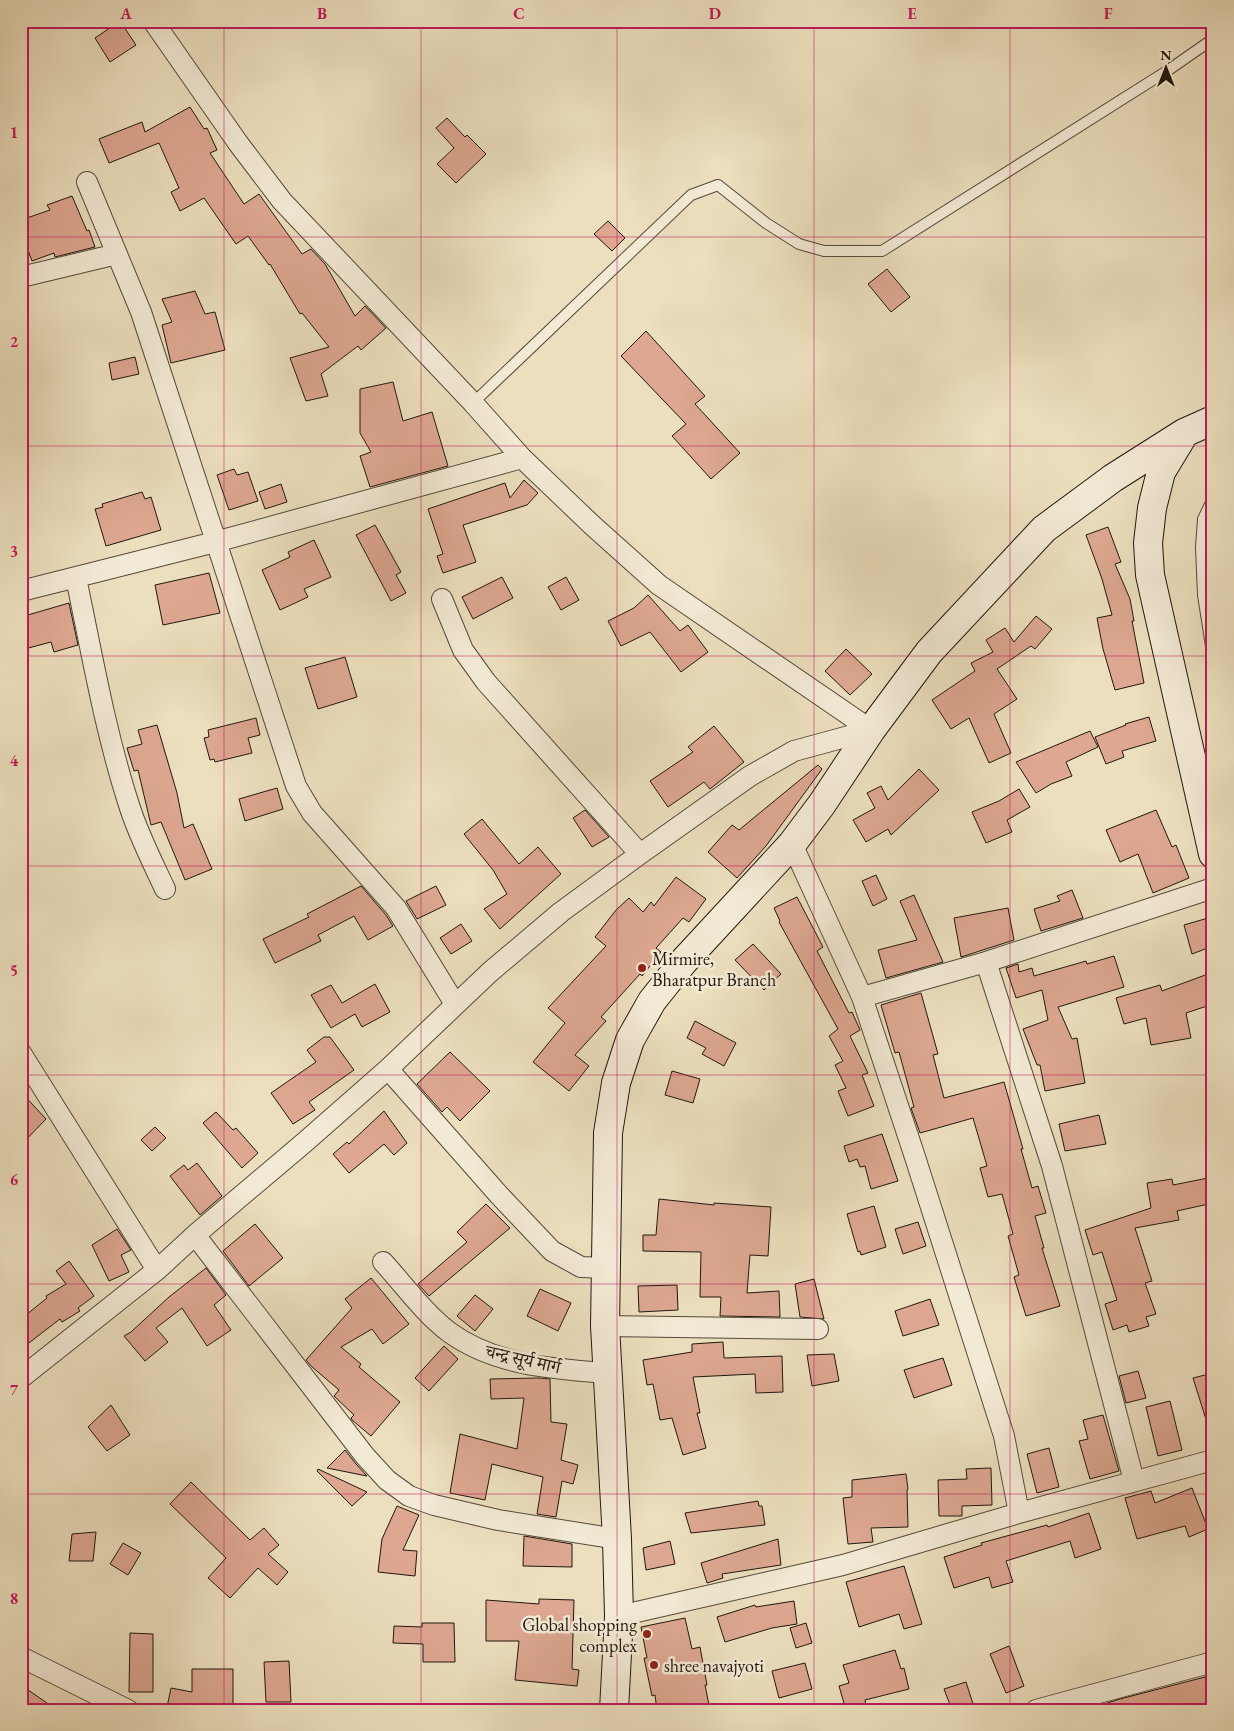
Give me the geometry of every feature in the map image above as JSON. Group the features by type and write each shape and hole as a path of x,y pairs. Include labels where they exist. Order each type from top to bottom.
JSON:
{"main road":[{"path":"614,1710 619,1616 617,1539 605,1326 608,1133 616,1083 630,1040 652,1001 684,961 792,844 822,804 871,730 929,652 1044,529 1113,478 1184,433 1213,420"},
{"path":"1184,433 1161,472 1152,508 1148,543 1150,575 1213,854"}],"street":[{"path":"153,21 238,143 282,201 473,403 522,458 592,526 659,585 871,730"},
{"path":"87,182 141,312 296,786 312,813 396,908 455,1004"},
{"path":"21,278 117,254"},
{"path":"21,591 215,542 522,458"},
{"path":"76,578 111,747 136,823 165,889"},
{"path":"442,599 463,650 486,682 640,854"},
{"path":"21,1378 157,1270 388,1069 490,972 561,912 750,776 794,751 871,730"},
{"path":"792,844 862,996 916,1157 1004,1436 1019,1513"},
{"path":"862,996 986,962 1213,888"},
{"path":"986,962 1052,1166 1134,1481"},
{"path":"21,1053 27,1078 157,1270"},
{"path":"388,1069 498,1195 552,1251 581,1267 606,1268"},
{"path":"195,1235 365,1456 387,1480 409,1496 434,1505 498,1520 617,1539"},
{"name":"चन्द्र सूर्य मार्ग","path":"383,1262 448,1332 474,1347 505,1359 563,1370 607,1373"},
{"path":"605,1326 818,1329"},
{"path":"619,1616 843,1566 1019,1513 1213,1460"},
{"path":"21,1657 128,1710"},
{"path":"1036,1710 1213,1662"}],"lane":[{"path":"473,403 691,195 718,185 766,223 799,244 824,251 882,251 1167,71 1213,39"},
{"path":"1213,498 1203,519 1201,547 1203,595 1213,659"}],"building":[{"path":"120,21 136,45 110,62 95,38"},
{"path":"190,107 204,129 207,128 217,150 210,153 244,204 259,194 302,254 311,249 325,264 355,316 365,306 386,328 361,350 358,346 321,374 328,396 306,401 290,358 329,347 302,313 300,314 270,264 248,236 236,244 204,198 180,211 171,192 179,188 159,143 109,163 99,139 142,122 145,132"},
{"path":"447,118 465,137 467,135 486,154 456,183 437,164 454,148 436,128"},
{"path":"72,196 87,231 89,230 95,247 55,257 54,253 32,261 21,231 21,220 50,210 47,205"},
{"path":"608,221 625,238 612,251 594,234"},
{"path":"887,269 910,297 891,312 868,284"},
{"path":"195,291 205,314 215,312 225,350 171,363 162,325 172,322 162,299"},
{"path":"646,331 705,396 695,404 740,453 711,479 672,436 686,424 621,356"},
{"path":"135,357 139,374 112,380 109,363"},
{"path":"393,382 403,421 432,412 448,466 370,487 360,456 371,452 360,433 360,389"},
{"path":"234,469 237,475 248,472 258,501 229,510 217,475"},
{"path":"524,480 538,493 527,505 463,525 476,562 443,573 437,556 443,554 428,509 505,483 510,498"},
{"path":"281,484 287,502 265,509 259,492"},
{"path":"142,492 145,499 151,497 161,530 106,546 95,509 103,507 102,504"},
{"path":"375,525 401,572 396,575 406,593 391,601 356,535"},
{"path":"1108,527 1121,562 1115,564 1130,599 1134,621 1132,621 1144,683 1115,690 1103,649 1097,618 1112,615 1102,579 1086,535"},
{"path":"314,540 331,577 304,589 308,597 280,610 262,570 290,557 288,552"},
{"path":"209,573 220,613 163,625 155,585"},
{"path":"502,577 513,598 473,619 462,597"},
{"path":"566,577 579,600 561,610 548,587"},
{"path":"648,595 680,631 688,625 708,652 681,672 650,632 621,646 608,621 634,608"},
{"path":"69,603 78,645 54,652 51,642 21,650 21,617"},
{"path":"1036,616 1052,629 1035,649 1031,646 997,669 1017,699 994,714 1011,753 989,763 969,718 951,729 932,700 975,671 971,663 993,652 986,640 1005,628 1014,642"},
{"path":"846,649 872,674 850,695 825,671"},
{"path":"345,657 357,697 318,709 305,668"},
{"path":"1149,717 1156,741 1122,751 1124,757 1106,764 1095,737 1125,724"},
{"path":"256,718 260,735 248,738 252,753 215,762 214,759 210,760 204,738 209,737 208,730"},
{"path":"157,725 177,793 184,828 193,824 212,869 185,880 161,822 151,825 138,770 134,771 127,748 142,744 138,730"},
{"path":"714,726 744,762 710,789 704,782 668,807 650,781 693,752 688,747"},
{"path":"1090,731 1098,747 1066,762 1072,776 1051,784 1036,793 1016,762"},
{"path":"818,765 822,769 766,846 737,878 708,852 732,825 739,830"},
{"path":"919,769 939,790 891,835 888,829 866,842 853,820 875,808 867,793 881,786 888,800"},
{"path":"277,788 283,809 245,821 239,799"},
{"path":"1019,789 1030,807 1007,820 1012,832 986,843 972,812 999,801"},
{"path":"585,810 609,837 592,847 573,818"},
{"path":"1156,810 1172,847 1176,845 1189,878 1153,893 1138,854 1120,862 1106,830"},
{"path":"482,819 519,864 538,847 561,874 500,929 484,909 507,894 493,870 464,834"},
{"path":"876,875 887,899 873,906 862,881"},
{"path":"676,877 706,899 689,922 683,918 656,948 661,952 642,976 640,974 601,1017 606,1021 575,1055 589,1066 569,1091 533,1062 565,1023 548,1008 606,946 595,937 616,910 629,898 643,912 651,902 654,906"},
{"path":"361,886 393,926 368,940 354,916 318,935 321,941 275,963 263,939 309,917 307,914"},
{"path":"436,886 446,905 417,919 406,901"},
{"path":"1072,890 1083,918 1041,931 1034,909 1060,901 1057,896"},
{"path":"914,895 943,962 886,978 878,950 917,940 900,901"},
{"path":"797,897 823,947 817,951 849,1013 852,1012 860,1030 850,1036 868,1073 862,1075 874,1106 848,1116 838,1091 846,1088 835,1065 843,1061 829,1036 838,1029 779,922 774,908"},
{"path":"1008,908 1014,940 961,957 954,918"},
{"path":"1208,918 1213,930 1213,946 1192,954 1184,925"},
{"path":"461,924 472,941 451,954 440,938"},
{"path":"753,944 781,974 764,990 735,960"},
{"path":"1114,956 1124,987 1058,1007 1072,1039 1077,1038 1085,1083 1045,1091 1040,1065 1037,1065 1023,1029 1048,1020 1042,990 1016,998 1006,968 1018,964 1019,972 1032,968 1034,976 1086,961 1087,964"},
{"path":"1208,974 1213,987 1213,1004 1186,1013 1191,1038 1151,1045 1146,1018 1124,1024 1116,998 1160,985 1162,991"},
{"path":"375,984 390,1012 362,1027 355,1014 331,1028 311,995 331,985 342,1003"},
{"path":"921,993 938,1054 933,1055 944,1098 1004,1082 1032,1188 1038,1186 1046,1213 1035,1216 1044,1248 1042,1248 1060,1306 1026,1316 1014,1277 1019,1275 1008,1236 1013,1234 1002,1194 988,1197 980,1168 987,1166 973,1118 920,1133 911,1108 914,1107 899,1052 895,1053 881,1005"},
{"path":"695,1021 736,1043 724,1066 702,1054 706,1048 687,1038"},
{"path":"324,1037 330,1037 354,1070 309,1102 315,1110 293,1124 271,1093 316,1062 307,1050"},
{"path":"450,1052 490,1091 460,1121 447,1107 442,1112 417,1084"},
{"path":"672,1071 700,1079 693,1103 665,1095"},
{"path":"21,1092 46,1119 21,1145"},
{"path":"384,1111 407,1143 394,1155 384,1144 349,1173 333,1154 347,1142 349,1144"},
{"path":"216,1112 233,1130 236,1128 258,1153 242,1168 203,1123"},
{"path":"1099,1115 1106,1144 1065,1151 1059,1124"},
{"path":"155,1127 166,1138 152,1151 141,1140"},
{"path":"882,1134 898,1181 871,1189 865,1166 860,1167 857,1159 849,1162 844,1146"},
{"path":"197,1163 222,1196 200,1215 170,1176 184,1165 188,1170"},
{"path":"1213,1177 1213,1203 1177,1211 1179,1220 1135,1228 1152,1281 1145,1283 1156,1314 1146,1317 1149,1326 1129,1332 1127,1325 1113,1330 1105,1304 1117,1300 1102,1252 1093,1255 1085,1230 1151,1208 1147,1183 1172,1179 1173,1185"},
{"path":"659,1199 714,1205 714,1203 771,1207 768,1256 750,1255 747,1293 779,1291 780,1317 720,1316 721,1297 700,1297 701,1252 643,1251 643,1235 656,1235"},
{"path":"486,1204 510,1228 429,1296 418,1284 467,1242 457,1232"},
{"path":"874,1206 886,1247 861,1255 860,1251 858,1252 847,1214"},
{"path":"918,1222 926,1246 903,1254 895,1229"},
{"path":"255,1224 283,1258 249,1286 223,1251"},
{"path":"117,1229 131,1250 121,1255 129,1272 109,1281 92,1245"},
{"path":"69,1261 94,1296 78,1308 80,1311 62,1322 60,1319 21,1349 21,1319 47,1298 46,1296 66,1284 56,1271"},
{"path":"206,1268 226,1295 214,1305 231,1330 207,1346 182,1308 156,1328 168,1342 145,1361 124,1336"},
{"path":"371,1278 409,1324 383,1344 372,1329 341,1347 361,1364 359,1367 400,1402 371,1436 352,1420 351,1418 354,1415 334,1396 339,1390 306,1360 352,1308 345,1299"},
{"path":"814,1279 824,1319 800,1317 795,1284"},
{"path":"677,1285 678,1310 639,1312 638,1286"},
{"path":"540,1289 571,1303 558,1331 527,1316"},
{"path":"475,1295 493,1309 475,1331 457,1316"},
{"path":"930,1299 939,1325 903,1336 895,1311"},
{"path":"723,1342 724,1358 782,1356 783,1392 756,1393 755,1374 693,1377 700,1413 697,1413 706,1448 683,1455 672,1418 660,1420 653,1384 647,1385 643,1360 692,1352 692,1344"},
{"path":"444,1346 458,1359 429,1391 415,1378"},
{"path":"834,1354 839,1381 812,1386 807,1355"},
{"path":"943,1358 952,1385 914,1398 904,1370"},
{"path":"1138,1371 1146,1398 1126,1403 1119,1376"},
{"path":"1213,1373 1213,1428 1209,1429 1193,1378"},
{"path":"490,1379 550,1379 551,1422 567,1424 561,1460 578,1465 573,1484 562,1481 556,1517 537,1514 543,1477 492,1464 485,1500 450,1493 460,1434 517,1449 524,1398 491,1399"},
{"path":"1170,1401 1182,1450 1158,1456 1146,1407"},
{"path":"111,1405 130,1435 107,1451 88,1427"},
{"path":"1103,1415 1119,1471 1090,1479 1079,1441 1088,1439 1083,1420"},
{"path":"1049,1448 1059,1487 1037,1493 1027,1454"},
{"path":"345,1450 356,1464 367,1476 327,1468"},
{"path":"991,1468 992,1505 962,1506 962,1516 939,1516 938,1480 967,1479 966,1469"},
{"path":"318,1469 367,1492 352,1506 317,1471"},
{"path":"906,1474 908,1527 871,1528 873,1542 848,1544 843,1498 852,1497 852,1480"},
{"path":"191,1482 250,1540 264,1528 279,1545 268,1554 288,1572 277,1585 258,1568 230,1598 208,1578 226,1558 170,1504"},
{"path":"1192,1488 1208,1529 1189,1537 1185,1526 1137,1539 1125,1498 1151,1491 1155,1503"},
{"path":"758,1501 759,1506 762,1506 765,1525 691,1533 685,1513"},
{"path":"397,1506 419,1515 403,1550 417,1551 415,1576 378,1572 382,1539"},
{"path":"1089,1513 1101,1549 1075,1558 1070,1541 1006,1561 1013,1582 992,1588 989,1577 954,1588 944,1557 982,1545 981,1543 1047,1525 1048,1527"},
{"path":"96,1532 93,1561 69,1561 72,1534"},
{"path":"524,1536 572,1544 572,1567 523,1566"},
{"path":"778,1539 781,1565 722,1574 723,1578 707,1583 701,1563"},
{"path":"670,1541 675,1564 646,1570 643,1548"},
{"path":"123,1543 141,1553 128,1575 110,1564"},
{"path":"904,1566 922,1624 904,1629 899,1614 859,1627 846,1582"},
{"path":"539,1599 574,1600 572,1669 579,1670 577,1686 515,1680 519,1641 486,1641 486,1600 539,1604"},
{"path":"794,1601 797,1624 772,1628 725,1642 717,1617 755,1605 756,1607"},
{"path":"685,1618 692,1649 700,1647 710,1710 657,1710 655,1695 652,1696 644,1658 647,1658 641,1627"},
{"path":"422,1623 454,1623 455,1662 423,1662 423,1644 393,1643 394,1626 422,1627"},
{"path":"806,1623 812,1643 796,1648 790,1628"},
{"path":"130,1633 153,1634 153,1692 129,1692"},
{"path":"1009,1646 1024,1686 1006,1693 990,1654"},
{"path":"895,1650 901,1669 904,1668 909,1689 865,1700 867,1710 846,1710 839,1686 849,1683 843,1665"},
{"path":"289,1661 291,1702 266,1702 264,1662"},
{"path":"805,1663 812,1689 779,1698 772,1671"},
{"path":"192,1669 233,1669 233,1710 178,1710 167,1707 171,1688 192,1692"},
{"path":"1205,1677 1206,1682 1213,1679 1213,1710 1098,1710 1097,1708 1120,1699"},
{"path":"966,1682 975,1710 952,1710 944,1689"},
{"path":"21,1685 57,1710 21,1710"}],"place":[{"name":"Mirmire, Bharatpur Branch","path":"642,968"},
{"name":"Global shopping complex","path":"647,1634"},
{"name":"shree navajyoti","path":"654,1665"}]}
